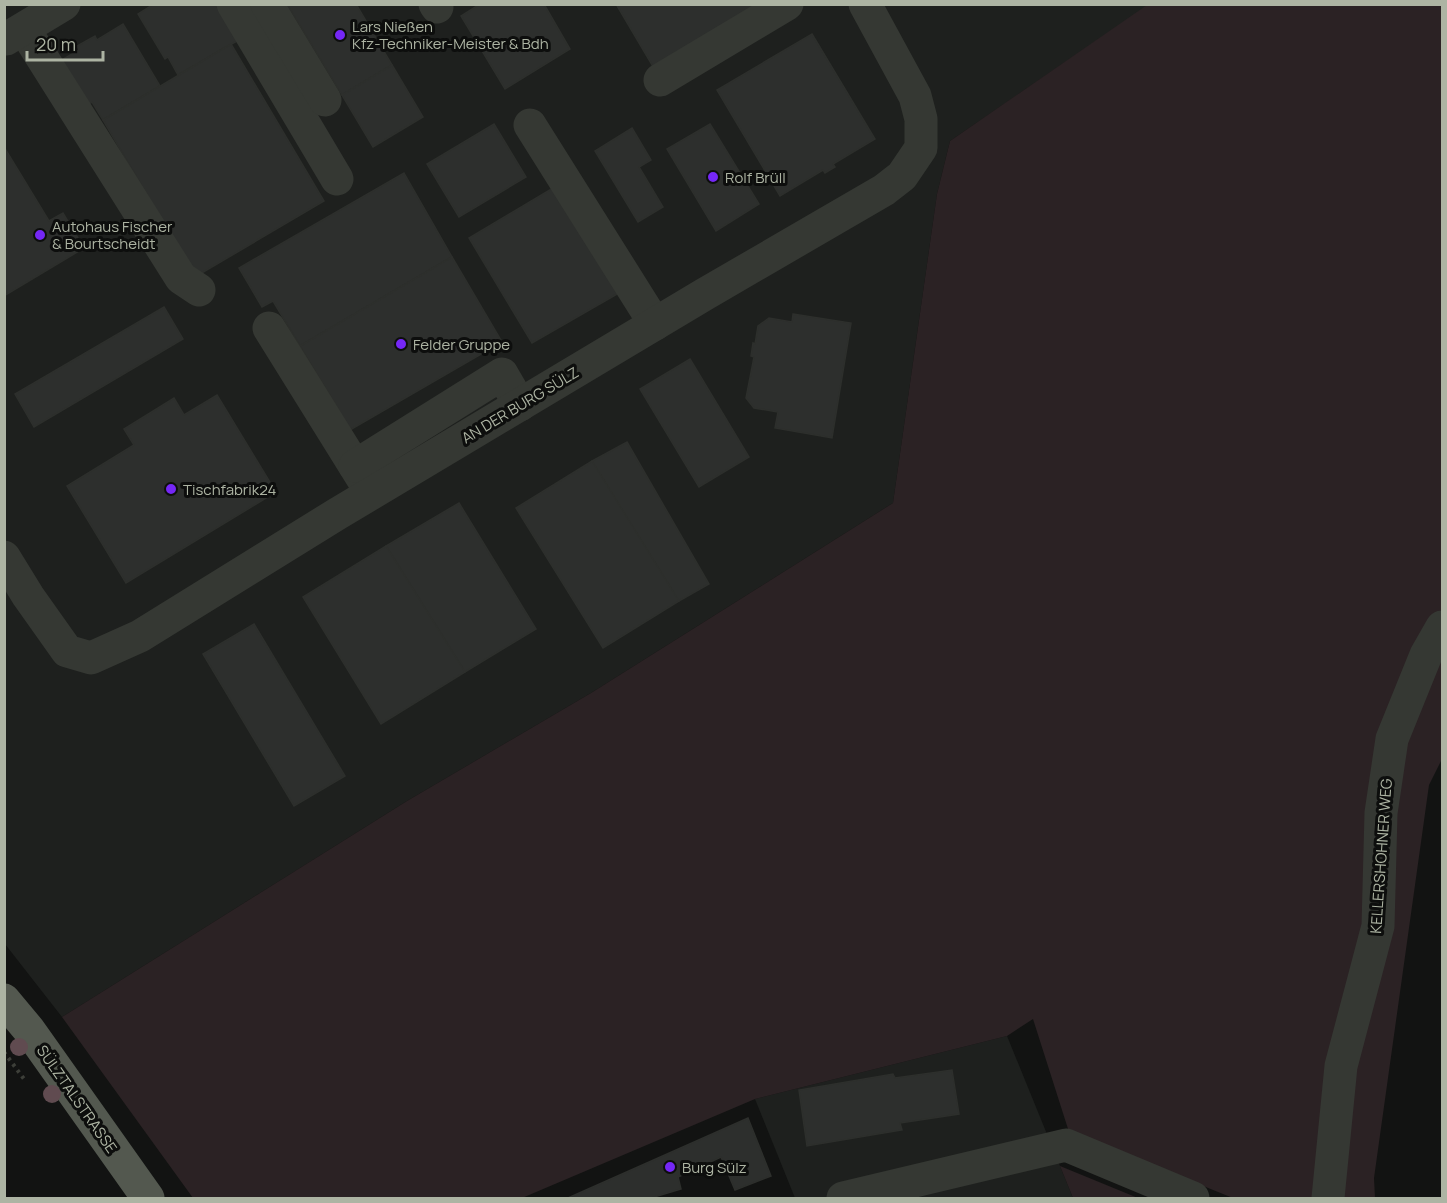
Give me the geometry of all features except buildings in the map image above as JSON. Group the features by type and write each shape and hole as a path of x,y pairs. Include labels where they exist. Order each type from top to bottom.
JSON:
{"main road":[{"name":"SÜLZTALSTRASSE","path":"4,1000 148,1198"}],"street":[{"path":"233,4 338,179"},
{"path":"267,4 325,100"},
{"path":"660,80 787,4"},
{"name":"AN DER BURG SÜLZ","path":"4,557 67,651 91,658 140,636 655,324 884,190 902,176 921,148 921,119 915,96 864,4"},
{"path":"38,18 181,278 199,290"},
{"path":"530,125 655,324"},
{"path":"269,328 372,494"},
{"path":"355,466 502,374 520,405"},
{"name":"KELLERSHOHNER WEG","path":"1328,1198 1341,1066 1378,926 1381,813 1392,739 1426,655 1443,627"},
{"path":"843,1198 1066,1145 1193,1198"}],"shaded area":[{"path":"5,5 1147,6 950,141 937,194 893,503 591,693 407,801 62,1017 5,944"},
{"path":"1147,5 1442,5 1442,759 1429,785 1374,1178 1375,1198 1233,1198 1069,1132 1033,1019 1007,1036 755,1099 522,1198 193,1198 62,1017 407,801 591,693 893,503 937,194 950,141"},
{"name":"Burg Sülz","path":"1007,1036 1073,1198 795,1198 755,1099"},
{"path":"1060,1166 1138,1198 1073,1198"}],"place":[{"name":"Lars Nießen Kfz-Techniker-Meister & Bdh","path":"340,35"},
{"name":"Rolf Brüll","path":"713,177"},
{"name":"Autohaus Fischer & Bourtscheidt","path":"40,235"},
{"name":"Felder Gruppe","path":"401,344"},
{"name":"Tischfabrik24","path":"171,489"},
{"name":"Burg Sülz","path":"670,1167"}]}
